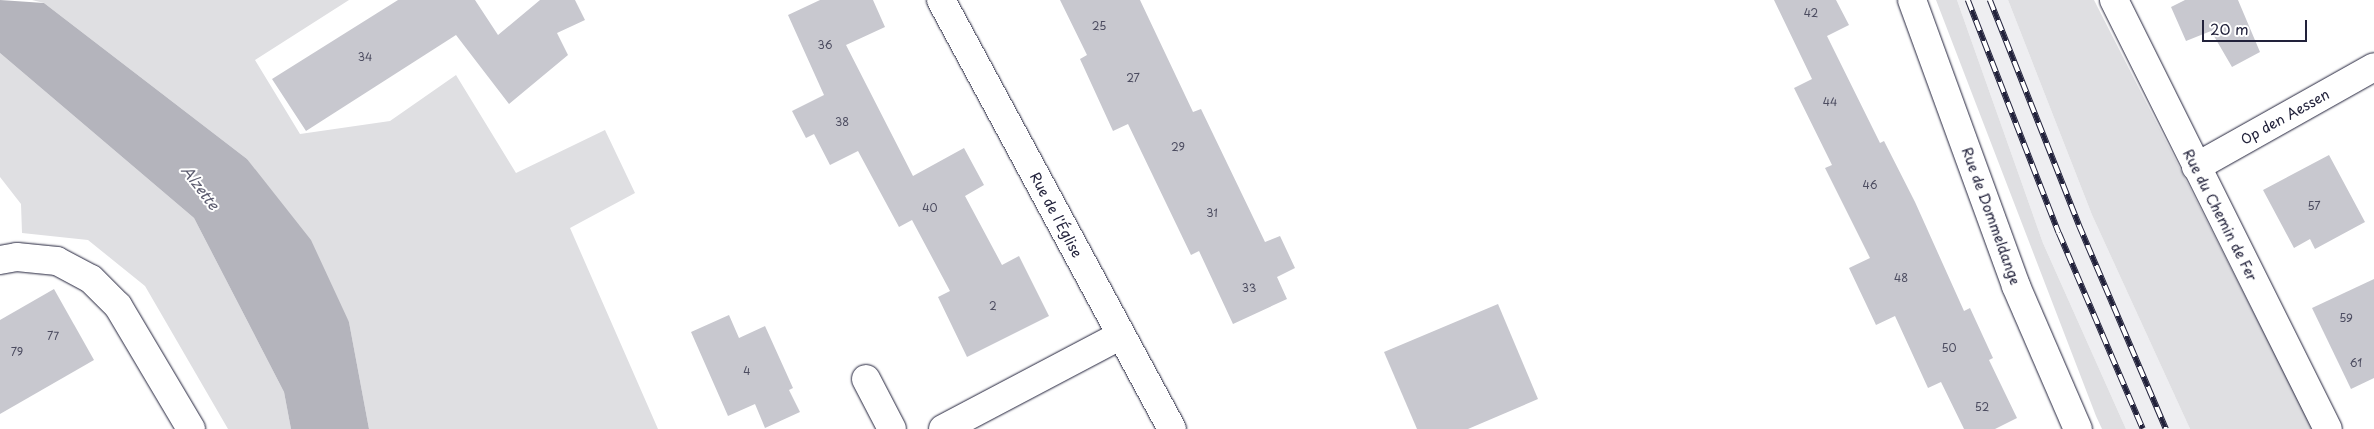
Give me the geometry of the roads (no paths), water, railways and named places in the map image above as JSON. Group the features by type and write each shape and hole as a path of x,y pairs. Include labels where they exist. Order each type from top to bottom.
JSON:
{"street":[{"name":"Rue de l'Église","path":"941,0 1172,429"},
{"name":"Rue de Dommeldange","path":"1912,0 2016,286 2078,429"},
{"name":"Rue du Chemin de Fer","path":"2114,0 2328,429"},
{"name":"Op den Aessen","path":"2196,167 2374,67"},
{"path":"0,260 17,256 57,261 91,278 118,306 191,429"},
{"path":"943,429 1121,335"},
{"path":"866,379 892,429"}],"water":[{"name":"Alzette","path":"0,0 44,3 247,159 311,240 349,322 369,429 291,429 284,392 194,218 0,53"}],"railway":[{"path":"1968,0 2059,233 2143,429"},
{"path":"1990,0 2079,225 2166,429"}]}
